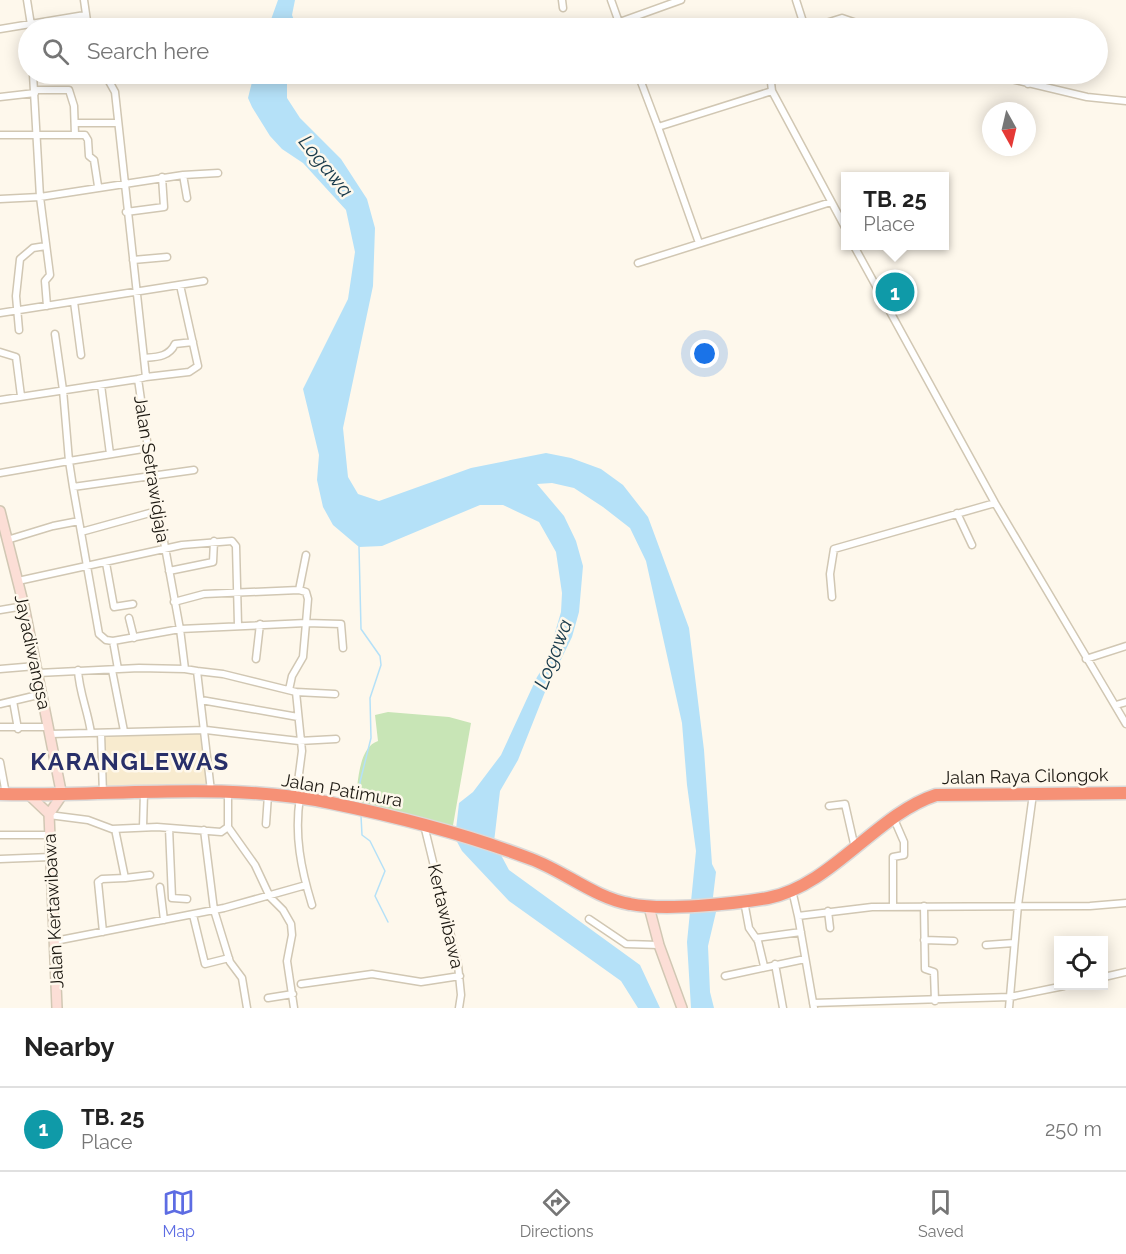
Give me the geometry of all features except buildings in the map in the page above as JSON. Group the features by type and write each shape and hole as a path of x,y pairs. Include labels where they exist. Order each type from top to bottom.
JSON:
{"highway":[{"name":"Jalan Patimura","path":"3,794 67,795 211,791 298,797 437,827"},
{"name":"Jalan Raya Cilongok","path":"437,827 533,860 617,900 649,907 672,906 774,896 792,889 855,849 914,804 936,795 1126,793"}],"street":[{"path":"27,0 28,18"},
{"path":"84,0 86,18"},
{"path":"562,0 563,8"},
{"path":"611,0 618,18"},
{"path":"628,18 681,0"},
{"path":"796,0 802,18"},
{"path":"72,18 86,15"},
{"path":"0,29 18,28"},
{"path":"34,84 40,197 50,275 45,281 48,306"},
{"name":"Jalan Setrawidjaja","path":"111,84 115,92 126,212 146,377 138,379 185,669"},
{"path":"642,84 699,243"},
{"path":"771,84 772,91 831,202 841,215"},
{"path":"1028,84 1087,97 1126,101"},
{"path":"0,96 67,89 74,106 75,135"},
{"path":"652,137 660,131 772,91"},
{"path":"75,123 117,123"},
{"path":"0,135 87,137 89,156 94,160 98,186"},
{"path":"0,198 40,197 162,177 218,173"},
{"path":"183,175 187,198"},
{"path":"126,212 164,207 162,177"},
{"path":"638,263 831,202"},
{"path":"20,330 17,310 20,259 33,248 46,246"},
{"path":"856,250 996,503 1126,724"},
{"path":"133,260 167,257"},
{"path":"0,313 204,281"},
{"path":"146,377 195,370 198,366 180,285"},
{"path":"74,302 81,355"},
{"path":"55,334 63,390 69,461 99,634 106,640 113,641 180,629 260,624 341,624 343,648"},
{"path":"144,358 164,356 172,351 175,344 193,342"},
{"path":"0,352 16,357 21,396"},
{"path":"0,400 138,379"},
{"path":"101,385 110,454"},
{"path":"0,473 149,448"},
{"path":"73,487 194,470"},
{"path":"832,597 830,574 834,549 996,503"},
{"name":"Jayadiwangsa","path":"0,511 24,606 49,730 67,795"},
{"path":"81,532 158,512"},
{"path":"957,513 972,545"},
{"path":"7,540 53,526 80,521"},
{"path":"18,581 164,550 228,540 235,544 238,625"},
{"path":"169,571 213,562 214,542"},
{"path":"299,590 306,555"},
{"path":"106,563 114,607 133,604"},
{"path":"174,602 204,594 237,591 299,590 306,592 308,599 303,657 292,676 289,690"},
{"path":"0,610 24,606"},
{"path":"129,618 134,638"},
{"path":"256,659 260,624"},
{"path":"113,641 124,731"},
{"path":"1086,659 1126,646"},
{"path":"0,669 185,669 223,674 296,692 334,694"},
{"path":"78,670 79,687 86,704 91,733"},
{"path":"196,671 206,730 211,791"},
{"path":"296,692 299,741 302,751 297,826 300,863 312,905"},
{"path":"0,704 42,694"},
{"path":"201,700 298,717"},
{"path":"13,701 18,729"},
{"path":"1116,705 1126,702"},
{"path":"1,726 91,733 206,730 299,741 336,739"},
{"path":"101,733 103,794"},
{"path":"0,762 3,794"},
{"path":"228,792 228,827 255,866 270,897 283,910 292,928 287,961 294,1008"},
{"path":"143,827 144,793"},
{"path":"1009,1008 1018,905 1033,793"},
{"path":"27,794 39,802 49,814 88,820 116,829 143,827 221,831 228,827"},
{"path":"49,814 67,795"},
{"path":"266,824 268,795"},
{"path":"829,806 845,804 855,849"},
{"name":"Jalan Kertawibawa","path":"49,814 57,1008"},
{"path":"893,907 893,858 904,855 905,849 894,819"},
{"name":"Kertawibawa","path":"424,824 460,975 459,1008"},
{"path":"170,828 172,898 187,899"},
{"path":"116,829 125,878"},
{"path":"204,830 214,910 229,958 242,978 247,1008"},
{"path":"0,835 49,835"},
{"path":"0,859 51,857"},
{"path":"103,932 98,882 102,879 150,875"},
{"path":"55,941 193,915 270,897 306,885"},
{"path":"160,886 164,920"},
{"path":"792,889 814,1005 1010,997 1054,988"},
{"path":"744,900 749,928 756,938 764,966"},
{"path":"798,916 828,911 893,907 1126,903"},
{"path":"924,906 925,969 934,972 935,1000"},
{"path":"649,907 658,945 682,1008"},
{"path":"828,911 830,928"},
{"path":"193,915 205,964 229,958"},
{"path":"589,919 626,944 658,945"},
{"path":"756,938 801,932"},
{"path":"924,940 954,941"},
{"path":"986,945 1014,944"},
{"path":"725,976 805,959"},
{"path":"775,964 783,1008"},
{"path":"1108,976 1126,972"},
{"path":"301,984 372,974 422,982 460,975"},
{"path":"268,998 293,994"}],"shaded area":[{"path":"201,731 211,791 105,792 101,733"}],"green space":[{"path":"388,712 449,717 471,723 452,831 355,807 362,760 371,745 378,741 375,715"}],"water":[{"path":"278,0 295,0 293,18 272,18"},
{"name":"Logawa","path":"252,84 287,84 287,98 300,118 341,159 367,199 375,228 373,286 343,428 348,477 358,494 379,501 471,468 546,453 571,458 601,469 623,485 648,517 689,628 704,750 712,864 716,872 713,897 716,912 708,946 710,992 714,1008 691,1008 687,942 696,851 682,723 646,561 630,528 574,488 552,483 537,484 564,516 576,541 583,566 579,612 572,637 545,692 518,760 500,791 494,842 509,870 640,965 660,1008 638,1008 621,981 509,901 462,851 455,838 459,803 473,792 501,755 537,677 546,663 561,612 562,593 556,552 539,522 503,505 480,505 382,546 359,547 333,525 323,507 317,480 319,455 303,389 348,299 355,252 346,210 303,163 282,149 270,136 248,98"}],"waterway":[{"path":"359,547 361,629 380,656 381,665 370,698 371,738 360,782 360,803"},
{"path":"361,816 362,835 370,841 385,871 375,896 388,922"}],"place":[{"name":"TB. 25","path":"895,292"}],"district":[{"name":"KARANGLEWAS","path":"130,761"}]}
